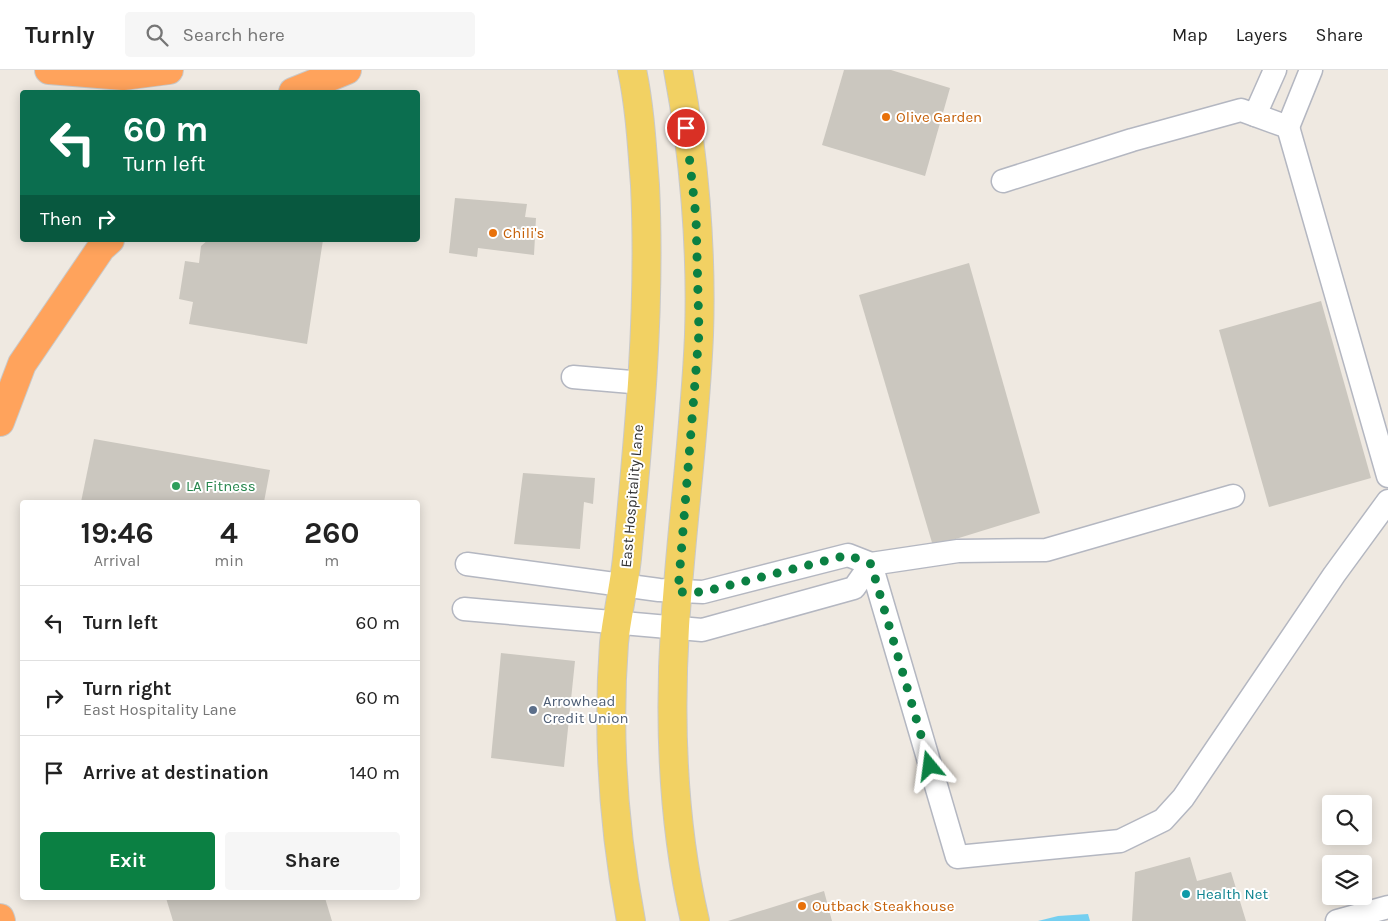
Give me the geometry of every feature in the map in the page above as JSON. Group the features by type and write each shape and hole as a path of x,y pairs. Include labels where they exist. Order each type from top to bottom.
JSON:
{"highway":[{"path":"49,70 123,76 169,70"},
{"path":"298,90 347,70"},
{"path":"0,422 22,364 101,248 108,242"}],"main road":[{"name":"East Hospitality Lane","path":"631,921 622,874 615,789 612,699 617,622 623,585 643,383 646,218 642,146 632,70"},
{"path":"678,70 696,217 699,315 696,388 675,627 674,752 682,846 695,921"}],"lane":[{"path":"1255,115 1274,70"},
{"path":"1311,70 1288,127 1388,476"},
{"path":"1003,180 1132,140 1241,110 1288,127"},
{"path":"573,377 643,383"},
{"path":"467,564 678,592 703,592 848,555 871,564 958,551 1046,550 1233,496"},
{"path":"871,564 957,857 1120,841 1163,820 1183,798 1334,575 1388,500"},
{"path":"464,609 702,630 854,588 871,564"},
{"path":"1338,921 1388,907"}],"water":[{"path":"1088,914 1090,921 1038,921 1058,916"}],"building":[{"name":"Olive Garden","path":"844,70 891,70 950,88 925,176 822,145"},
{"name":"Chili's","path":"455,198 527,204 525,217 536,218 534,255 478,248 477,257 449,253"},
{"path":"206,242 323,242 307,344 189,324 193,302 179,299 185,261 199,263 201,246"},
{"path":"969,263 1040,513 933,546 859,295"},
{"path":"1321,301 1371,478 1269,507 1219,330"},
{"name":"LA Fitness","path":"94,439 270,470 264,500 81,500"},
{"path":"523,473 595,478 593,504 584,502 580,549 514,544"},
{"name":"Arrowhead Credit Union","path":"501,653 575,661 564,767 491,758"},
{"name":"Health Net","path":"1190,857 1197,881 1231,872 1246,921 1132,921 1135,872"},
{"name":"Outback Steakhouse","path":"824,891 832,921 728,921"},
{"path":"167,900 326,900 332,921 173,921"}],"place":[{"name":"Olive Garden","path":"886,117"},
{"name":"Chili's","path":"493,233"},
{"name":"LA Fitness","path":"176,486"},
{"name":"Arrowhead Credit Union","path":"533,710"},
{"name":"Health Net","path":"1186,894"},
{"name":"Outback Steakhouse","path":"802,906"}],"route":[{"path":"686,128 696,217 699,333 678,592 703,592 848,555 871,564 930,766"}]}
